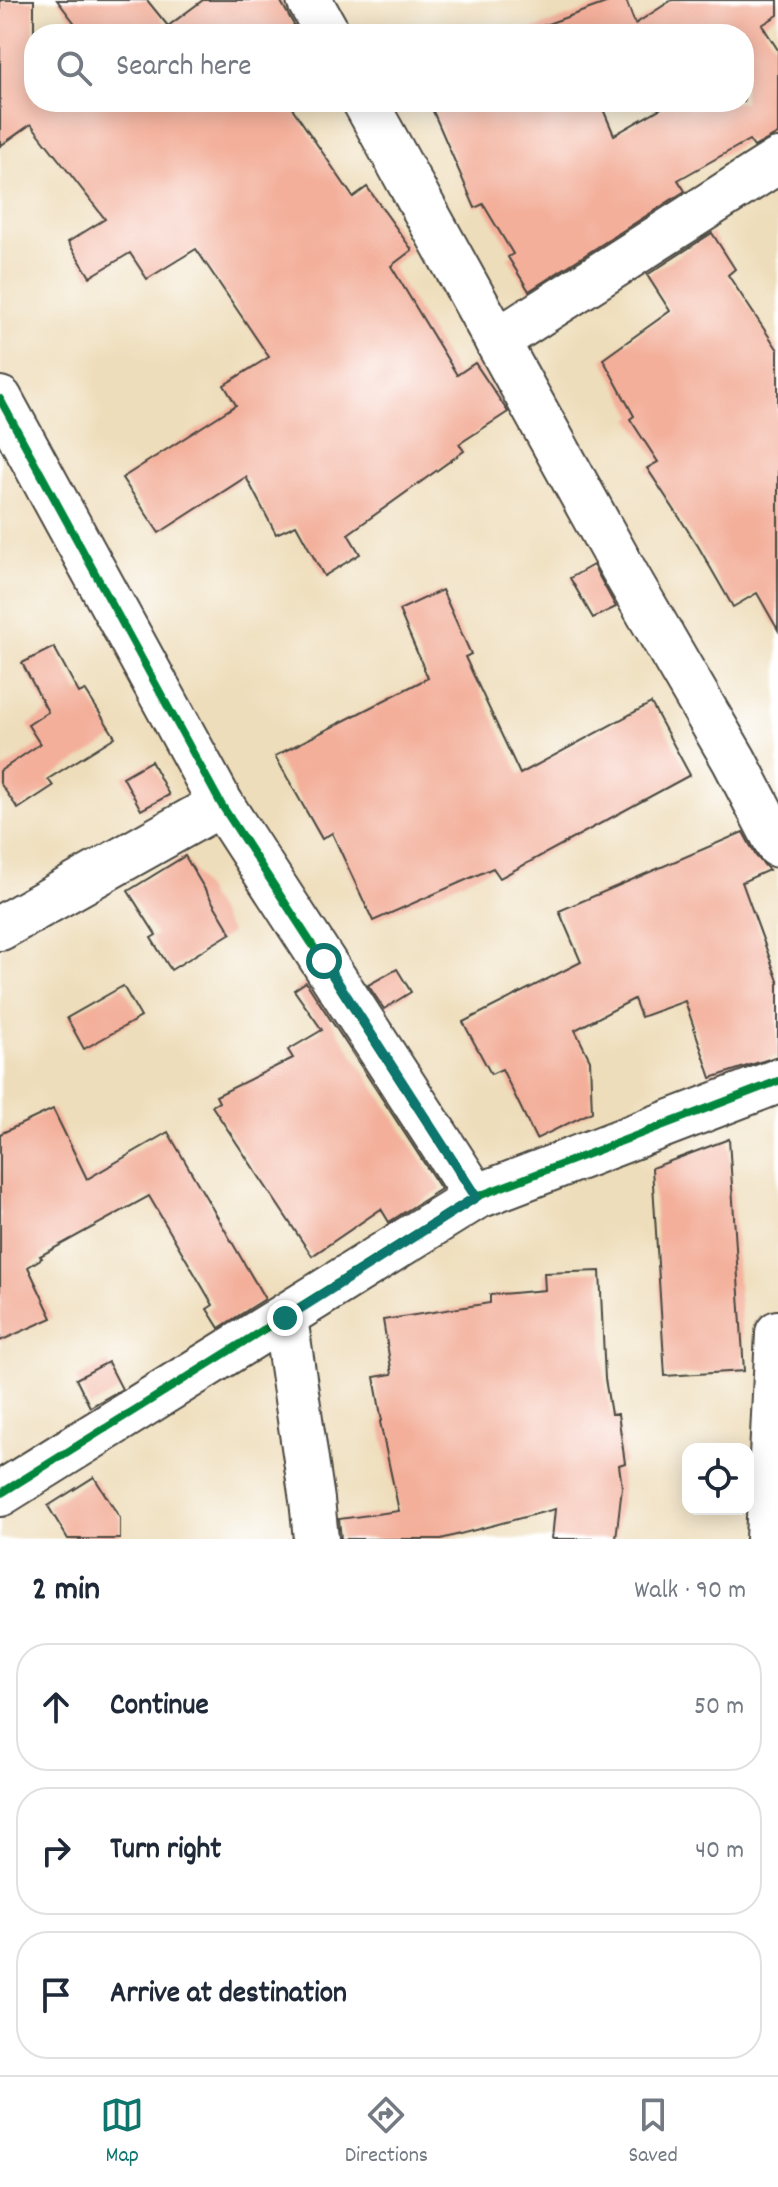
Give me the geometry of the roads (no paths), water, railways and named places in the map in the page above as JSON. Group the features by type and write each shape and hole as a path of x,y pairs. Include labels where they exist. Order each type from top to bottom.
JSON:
{"street":[{"path":"309,0 322,24"},
{"path":"371,112 734,760 778,845"},
{"path":"497,341 778,161"},
{"path":"0,399 221,804 476,1197"},
{"path":"0,928 221,804"},
{"path":"0,1494 476,1197 778,1081"},
{"path":"285,1318 316,1539"},
{"path":"768,1539 778,1333"}]}
